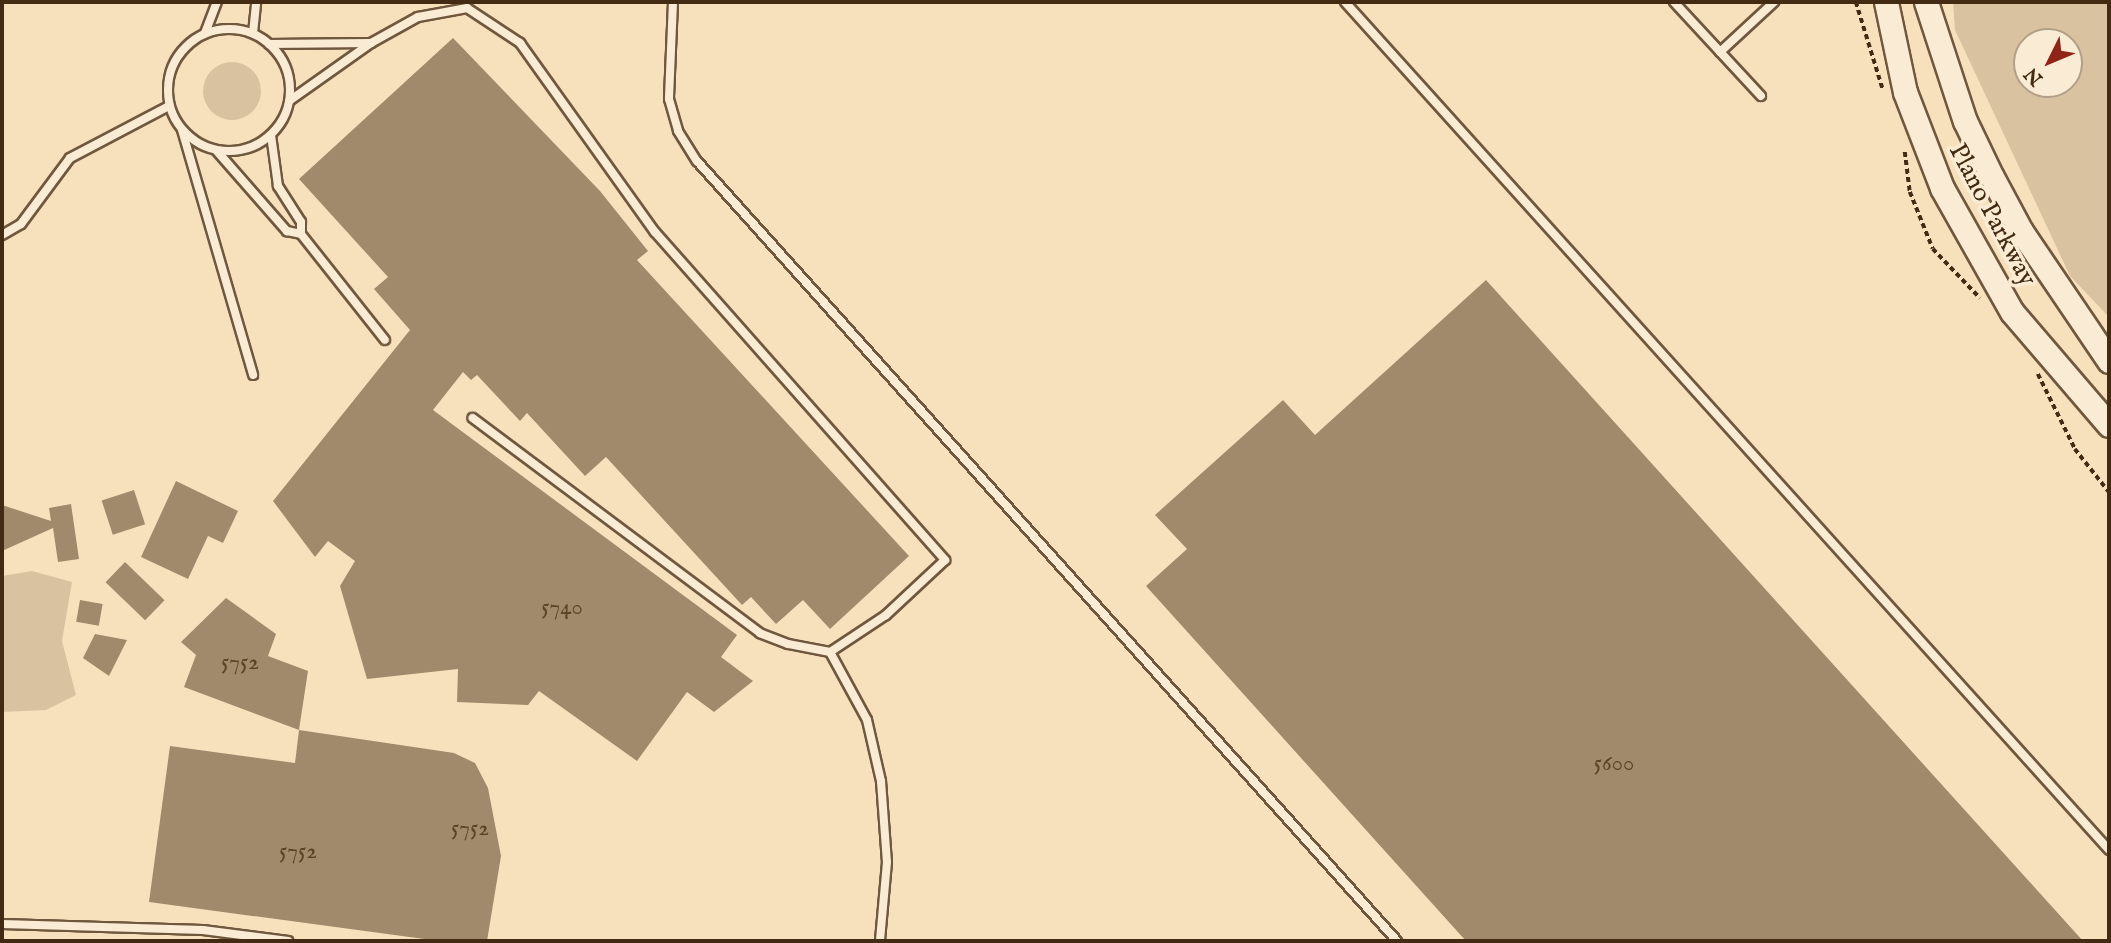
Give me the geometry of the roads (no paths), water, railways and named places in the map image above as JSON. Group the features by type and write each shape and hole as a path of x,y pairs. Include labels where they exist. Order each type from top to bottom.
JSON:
{"main road":[{"name":"Plano Parkway","path":"1886,2 1905,92 1942,188 2012,312 2109,425"},
{"name":"Plano Parkway","path":"1926,2 1965,121 1992,177 2021,231 2109,361"}],"lane":[{"path":"205,33 217,2"},
{"path":"253,33 256,2"},
{"path":"673,2 669,99 677,131 697,161 1397,941"},
{"path":"1345,2 2109,850"},
{"path":"1674,2 1760,96"},
{"path":"1720,52 1774,2"},
{"path":"385,341 301,234 301,222 278,186 271,135 289,101 371,43 418,17 467,8 520,43 655,232 945,560 886,615 830,652"},
{"path":"253,375 182,130 169,106 170,71 190,42 205,33 253,33 269,44 287,70 289,101"},
{"path":"269,44 371,43"},
{"path":"2,235 21,224 70,158 169,106"},
{"path":"182,130 216,150 287,231 301,234"},
{"path":"216,150 235,151 271,135"},
{"path":"474,418 760,632 830,652 867,720 881,781 887,862 880,941"},
{"path":"2,924 155,927 288,941"}]}
